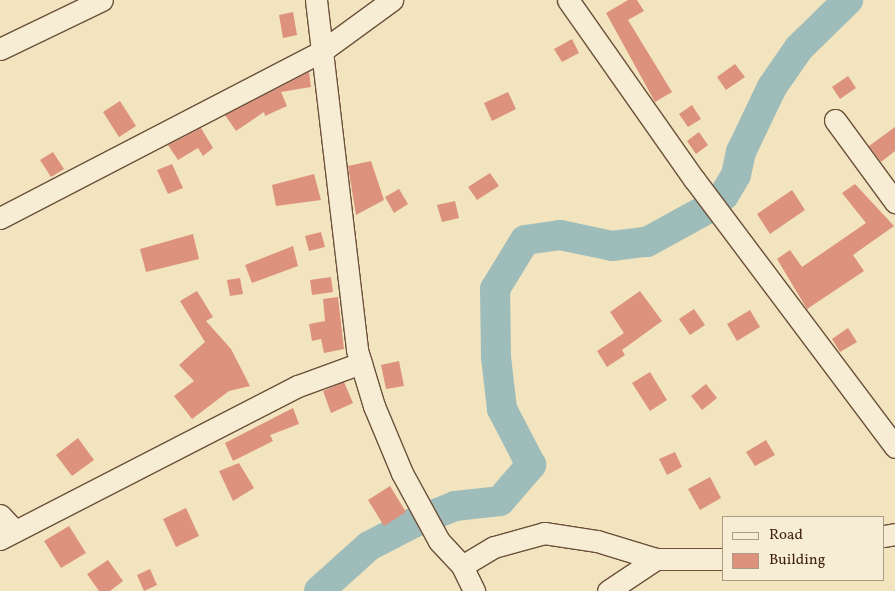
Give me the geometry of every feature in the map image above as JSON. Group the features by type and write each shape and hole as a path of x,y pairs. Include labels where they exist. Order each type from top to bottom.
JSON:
{"street":[{"path":"0,50 102,0"},
{"path":"316,0 361,363 374,406 413,493 439,541 462,566 474,591"},
{"path":"0,218 322,51 392,0"},
{"path":"568,0 694,179 895,447"},
{"path":"835,120 895,202"},
{"path":"0,515 7,535 298,386 361,363"},
{"path":"462,566 494,547 544,533 597,541 656,559 722,559"},
{"path":"608,591 656,559"}],"building":[{"path":"628,0 637,0 644,11 628,20 672,92 655,102 606,13"},
{"path":"293,12 297,35 283,38 279,15"},
{"path":"572,39 579,53 562,62 554,49"},
{"path":"735,64 745,77 726,90 717,77"},
{"path":"309,72 311,87 281,92 287,106 265,116 264,112 236,131 225,115"},
{"path":"848,76 856,88 840,99 832,87"},
{"path":"508,92 516,109 492,121 484,103"},
{"path":"120,101 136,126 119,137 103,112"},
{"path":"692,105 701,119 688,127 679,114"},
{"path":"895,127 895,151 881,162 869,146"},
{"path":"201,128 213,148 203,156 198,148 178,160 168,145"},
{"path":"699,132 708,145 696,154 687,141"},
{"path":"53,152 64,169 51,177 40,160"},
{"path":"371,161 384,200 356,215 348,166"},
{"path":"172,164 183,188 168,194 157,170"},
{"path":"490,173 499,186 477,200 468,187"},
{"path":"314,174 321,200 276,206 272,185"},
{"path":"855,184 894,226 853,255 864,271 807,309 777,259 790,250 802,267 866,223 842,193"},
{"path":"399,189 408,204 394,213 385,197"},
{"path":"792,190 805,210 770,234 757,214"},
{"path":"455,201 459,218 442,222 437,205"},
{"path":"321,232 325,247 309,251 305,236"},
{"path":"193,234 199,259 146,272 140,249"},
{"path":"293,246 298,266 252,283 245,265"},
{"path":"331,277 333,292 312,295 310,280"},
{"path":"240,278 243,294 230,296 227,280"},
{"path":"197,291 213,317 206,321 231,349 250,386 229,391 192,419 174,396 194,381 179,365 205,342 180,301"},
{"path":"640,291 662,321 622,350 625,355 607,367 597,351 624,333 610,312"},
{"path":"338,297 344,349 324,353 321,339 312,341 309,324 325,321 323,299"},
{"path":"694,309 705,325 690,335 679,319"},
{"path":"750,310 760,327 737,341 727,324"},
{"path":"848,328 857,342 840,352 832,339"},
{"path":"399,361 404,386 386,389 381,365"},
{"path":"650,372 667,400 650,411 632,383"},
{"path":"344,382 353,403 331,413 323,391"},
{"path":"706,384 717,398 702,410 691,396"},
{"path":"293,408 299,424 270,435 273,441 233,461 225,443"},
{"path":"78,438 94,460 72,476 56,455"},
{"path":"766,440 775,455 755,466 746,452"},
{"path":"675,452 682,467 667,475 659,459"},
{"path":"239,463 254,488 233,501 219,471"},
{"path":"710,477 721,498 700,510 688,489"},
{"path":"390,486 406,512 384,526 368,500"},
{"path":"186,508 199,536 176,547 163,519"},
{"path":"69,526 86,553 61,568 44,541"},
{"path":"108,560 123,581 110,591 99,591 87,574"},
{"path":"150,569 157,585 144,591 137,575"}],"waterway":[{"path":"319,591 369,546 413,523 455,506 500,501 531,465 502,409 496,357 495,289 525,240 560,235 612,246 647,242 707,209 724,195 736,175 741,152 772,87 799,48 848,0"}]}
